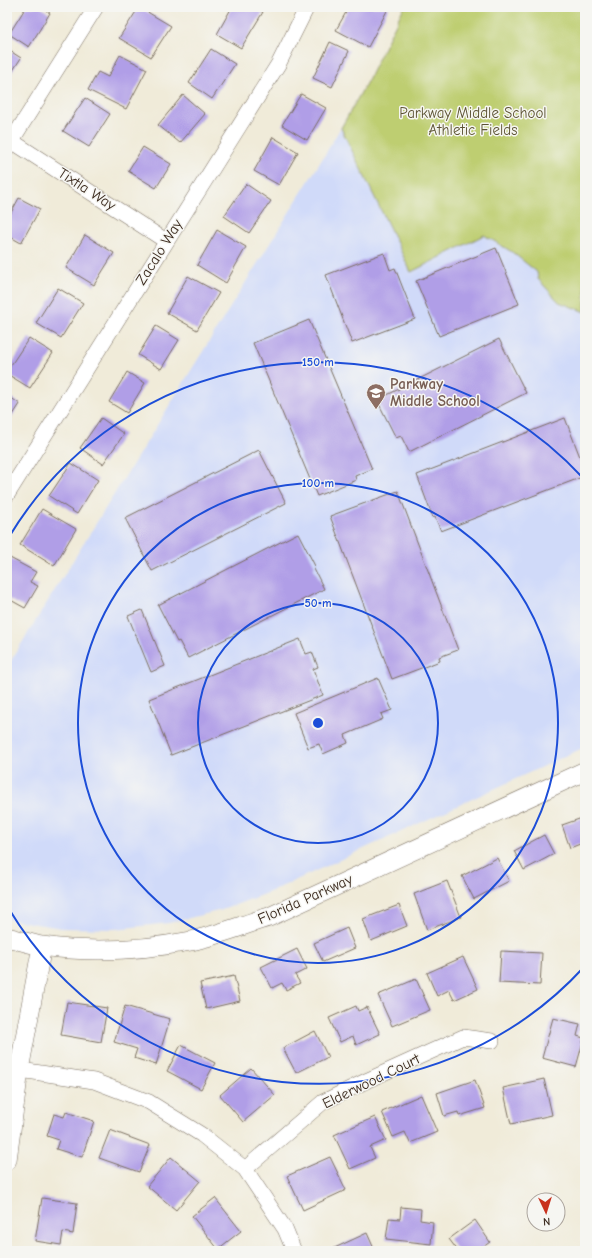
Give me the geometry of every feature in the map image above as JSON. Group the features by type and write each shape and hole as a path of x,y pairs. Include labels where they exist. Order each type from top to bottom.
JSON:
{"street":[{"path":"8,142 96,7"},
{"name":"Zacalo Way","path":"7,495 279,63 307,7"},
{"name":"Tixtla Way","path":"8,142 166,241"},
{"name":"Florida Parkway","path":"7,937 42,946 89,950 151,946 191,941 224,932 269,917 585,771"},
{"path":"7,1160 13,1069 42,946"},
{"name":"Elderwood Court","path":"245,1169 323,1102 463,1037 492,1041"},
{"path":"13,1069 94,1081 149,1102 202,1135 245,1169 285,1229 294,1251"}],"shaded area":[{"name":"Parkway Middle School","path":"404,7 585,7 585,747 272,891 222,910 169,923 115,929 61,928 7,919 7,667 326,153 368,80"}],"green space":[{"name":"Parkway Middle School Athletic Fields","path":"404,7 585,7 585,312 559,302 538,279 537,272 512,252 484,235 411,272 341,128 368,80"}],"building":[{"path":"26,7 40,7 50,13 29,47 9,34"},
{"path":"139,7 171,26 151,57 119,38"},
{"path":"232,7 253,7 263,12 241,48 217,34"},
{"path":"349,7 389,7 368,47 336,30"},
{"path":"330,42 349,51 332,87 313,78"},
{"path":"7,49 21,58 10,75 7,73"},
{"path":"211,49 235,64 212,99 189,83"},
{"path":"120,55 147,69 126,109 88,90 98,72 108,77"},
{"path":"301,94 326,108 307,140 282,125"},
{"path":"183,95 205,114 180,143 158,125"},
{"path":"85,98 110,114 89,147 63,131"},
{"path":"273,137 298,152 279,185 254,171"},
{"path":"143,147 171,164 156,188 128,171"},
{"path":"246,184 271,201 249,233 224,216"},
{"path":"19,198 40,209 21,243 7,235 7,220"},
{"path":"217,230 246,247 226,283 197,265"},
{"path":"85,235 114,253 94,285 66,268"},
{"path":"496,248 519,304 439,336 416,281"},
{"path":"384,253 390,270 395,268 415,319 352,343 326,275"},
{"path":"188,276 219,293 197,330 167,313"},
{"path":"58,288 83,303 61,338 36,323"},
{"path":"309,320 372,469 355,476 356,480 317,496 253,343"},
{"path":"156,326 179,340 161,369 138,355"},
{"path":"29,338 53,353 30,388 7,374 7,371"},
{"path":"499,339 526,393 409,452 401,436 396,438 377,400"},
{"path":"127,372 145,383 127,413 109,402"},
{"path":"7,395 20,404 7,424"},
{"path":"101,418 124,434 103,464 80,448"},
{"path":"565,418 585,470 585,476 441,531 435,517 433,518 417,475"},
{"path":"259,450 286,503 152,571 125,518"},
{"path":"71,463 98,480 77,514 49,496"},
{"path":"398,491 458,650 439,657 440,661 392,679 330,516"},
{"path":"42,509 76,529 54,566 20,545"},
{"path":"298,533 315,566 313,567 324,589 188,658 179,641 177,642 158,605"},
{"path":"10,558 36,572 30,582 38,586 25,608 7,598 7,564"},
{"path":"142,610 165,666 151,672 128,616"},
{"path":"300,639 306,654 312,652 318,667 313,669 323,695 171,755 149,699"},
{"path":"378,678 392,710 381,714 383,719 345,735 348,743 323,754 319,744 308,748 294,713"},
{"path":"585,817 585,842 570,848 562,825"},
{"path":"544,835 554,854 524,870 514,851"},
{"path":"497,858 509,881 474,899 462,876"},
{"path":"447,881 461,917 427,930 414,894"},
{"path":"399,905 407,926 371,941 363,919"},
{"path":"347,928 355,948 323,962 314,943"},
{"path":"297,949 307,969 295,975 300,983 286,990 282,983 272,988 261,967"},
{"path":"501,951 542,953 540,985 499,983"},
{"path":"463,957 478,989 454,1000 449,990 437,996 427,973"},
{"path":"234,976 240,1001 206,1009 200,983"},
{"path":"416,979 430,1010 392,1026 378,995"},
{"path":"67,1002 107,1008 101,1042 61,1035"},
{"path":"125,1006 170,1019 156,1065 134,1058 137,1049 114,1042"},
{"path":"356,1006 358,1011 367,1007 380,1034 356,1045 353,1036 340,1042 329,1018"},
{"path":"553,1018 580,1024 577,1036 584,1038 576,1067 542,1058"},
{"path":"315,1031 328,1057 296,1073 283,1048"},
{"path":"181,1045 215,1063 201,1089 167,1071"},
{"path":"251,1068 275,1095 243,1122 220,1095"},
{"path":"544,1079 552,1115 511,1124 503,1088"},
{"path":"475,1080 485,1108 459,1116 458,1112 444,1116 437,1093"},
{"path":"421,1095 437,1132 410,1143 405,1132 393,1137 382,1112"},
{"path":"66,1112 94,1121 82,1157 56,1149 59,1140 47,1136 54,1114 64,1117"},
{"path":"375,1117 386,1140 370,1147 375,1158 350,1169 334,1135"},
{"path":"110,1130 150,1145 139,1172 99,1158"},
{"path":"171,1157 200,1181 176,1210 147,1186"},
{"path":"330,1157 346,1190 303,1210 287,1176"},
{"path":"42,1198 77,1203 73,1234 63,1232 61,1245 35,1241"},
{"path":"215,1198 241,1231 218,1249 192,1216"},
{"path":"401,1207 421,1209 420,1220 433,1222 431,1244 386,1239 389,1218 400,1219"},
{"path":"475,1220 490,1242 483,1247 486,1251 458,1251 449,1239"},
{"path":"367,1233 375,1251 328,1251"}],"place":[{"name":"Parkway Middle School","path":"376,410"}]}
